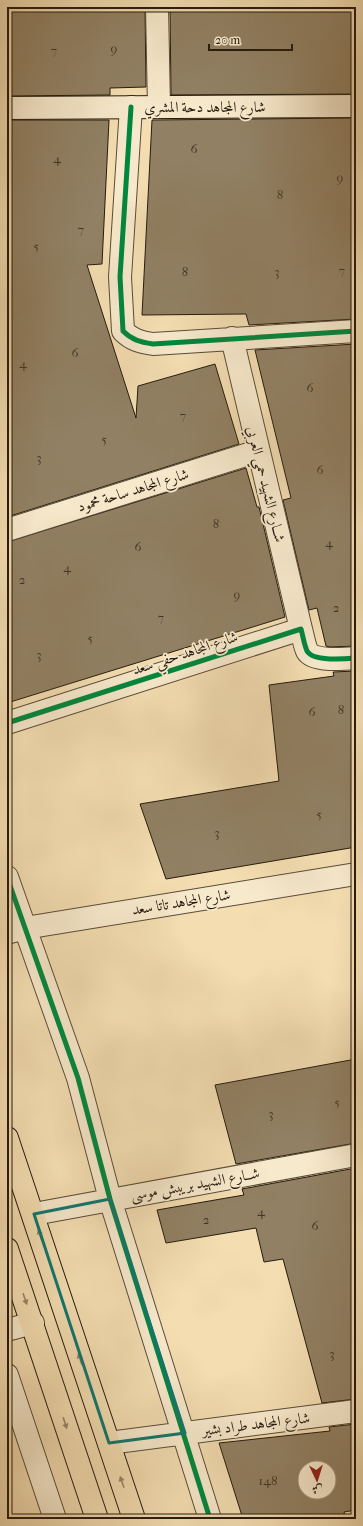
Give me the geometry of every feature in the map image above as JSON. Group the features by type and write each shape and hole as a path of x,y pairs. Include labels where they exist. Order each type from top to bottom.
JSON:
{"highway":[{"path":"7,1138 34,1214 134,1519"},
{"path":"7,1249 33,1323 97,1519"}],"street":[{"path":"157,7 159,108"},
{"name":"شارع المجاهد دحة المشري","path":"7,108 356,106"},
{"path":"131,107 120,277 123,331 133,340 153,344 356,331"},
{"name":"شــارع الشهيد حمي العربي","path":"232,338 301,629"},
{"name":"شارع المجاهد ساحة محمود","path":"7,530 258,451"},
{"path":"301,629 307,651 312,656 330,659 356,658"},
{"name":"شارع المجاهد حفي سعد","path":"7,723 301,629"},
{"name":"شارع المجاهد تاتا سعد","path":"16,930 356,874"},
{"path":"7,877 16,930 78,1078 110,1199 185,1433 210,1519"},
{"name":"شــارع الشهيد بريبش موسى","path":"34,1214 356,1155"},
{"path":"7,1330 33,1323"},
{"path":"7,1375 55,1519"},
{"name":"شارع المجاهد طراد بشير","path":"108,1443 356,1411"}],"highlighted area":[{"path":"110,1199 185,1433 109,1443 34,1214"}],"building":[{"path":"7,7 145,7 146,87 110,88 110,95 7,96"},
{"path":"170,7 356,7 356,94 171,95"},
{"path":"356,118 356,319 249,325 246,314 142,315 152,120"},
{"path":"7,120 109,120 102,264 87,265 136,418 138,386 215,364 239,444 7,517"},
{"path":"356,344 356,646 330,647 326,646 317,608 309,610 283,500 291,498 255,350"},
{"path":"246,468 257,507 259,507 285,617 7,703 7,542"},
{"path":"356,671 356,847 166,879 140,804 279,781 269,685 334,676 333,672"},
{"path":"356,1059 356,1143 236,1164 215,1085"},
{"path":"356,1168 356,1399 322,1403 283,1259 264,1262 256,1228 166,1243 157,1210 244,1195 242,1189"},
{"path":"356,1424 356,1510 344,1512 346,1519 243,1519 219,1443 330,1431 329,1427"}],"cycle path":[{"path":"131,107 120,277 123,331 136,340 153,344 356,331"},
{"path":"7,723 301,629 307,651 310,654 316,657 330,659 356,658"},
{"path":"7,877 78,1078 110,1199 210,1519"}]}
